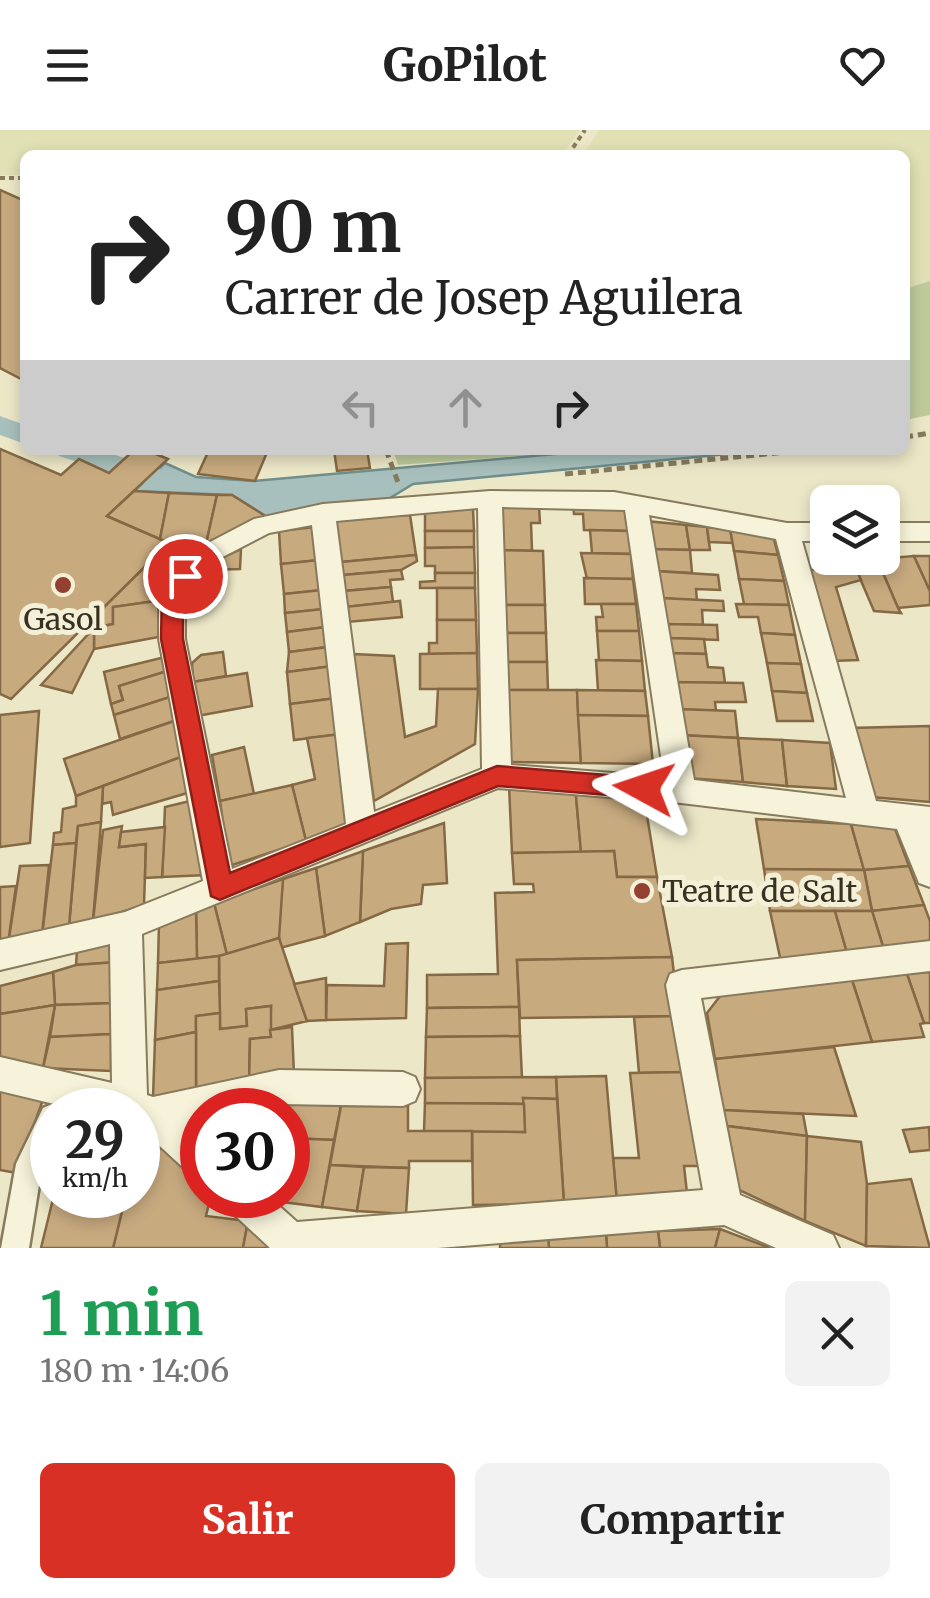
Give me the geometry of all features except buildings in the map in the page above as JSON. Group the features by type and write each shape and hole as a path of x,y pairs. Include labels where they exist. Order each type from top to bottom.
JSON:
{"street":[{"path":"490,499 497,776"},
{"path":"220,888 172,639 172,593 198,559 263,525 323,513 490,499 614,500 787,532 810,532"},
{"path":"638,504 636,518 681,791"},
{"path":"323,513 362,833"},
{"path":"787,532 865,813"},
{"path":"900,532 930,532"},
{"path":"0,954 126,926 497,776 681,791 918,819 930,874"},
{"path":"126,926 140,1088"},
{"path":"724,1208 682,985 930,956"},
{"path":"0,1074 30,1090"},
{"path":"160,1107 279,1087 403,1089"},
{"path":"160,1125 180,1142"},
{"path":"16,1248 30,1162"},
{"path":"264,1218 291,1244 724,1208 801,1244"}],"path":[{"path":"387,455 401,490"},
{"path":"555,474 754,455"}],"green space":[{"path":"0,130 580,130 566,150 20,150 20,175 0,175"},
{"path":"599,130 930,130 930,281 910,287 910,150 586,150"},
{"path":"930,281 930,415 910,419 910,287"},
{"path":"395,455 532,455 398,465"}],"water":[{"path":"543,455 716,455 413,484 390,498 267,517 232,495 134,491 165,463 196,477 254,481"}],"waterway":[{"path":"0,425 20,433"},
{"path":"85,455 160,479"}],"place":[{"name":"Gasol","path":"63,585"},
{"name":"Teatre de Salt","path":"642,891"}],"route":[{"path":"185,576 172,593 172,639 220,888 497,776 644,788"}]}
